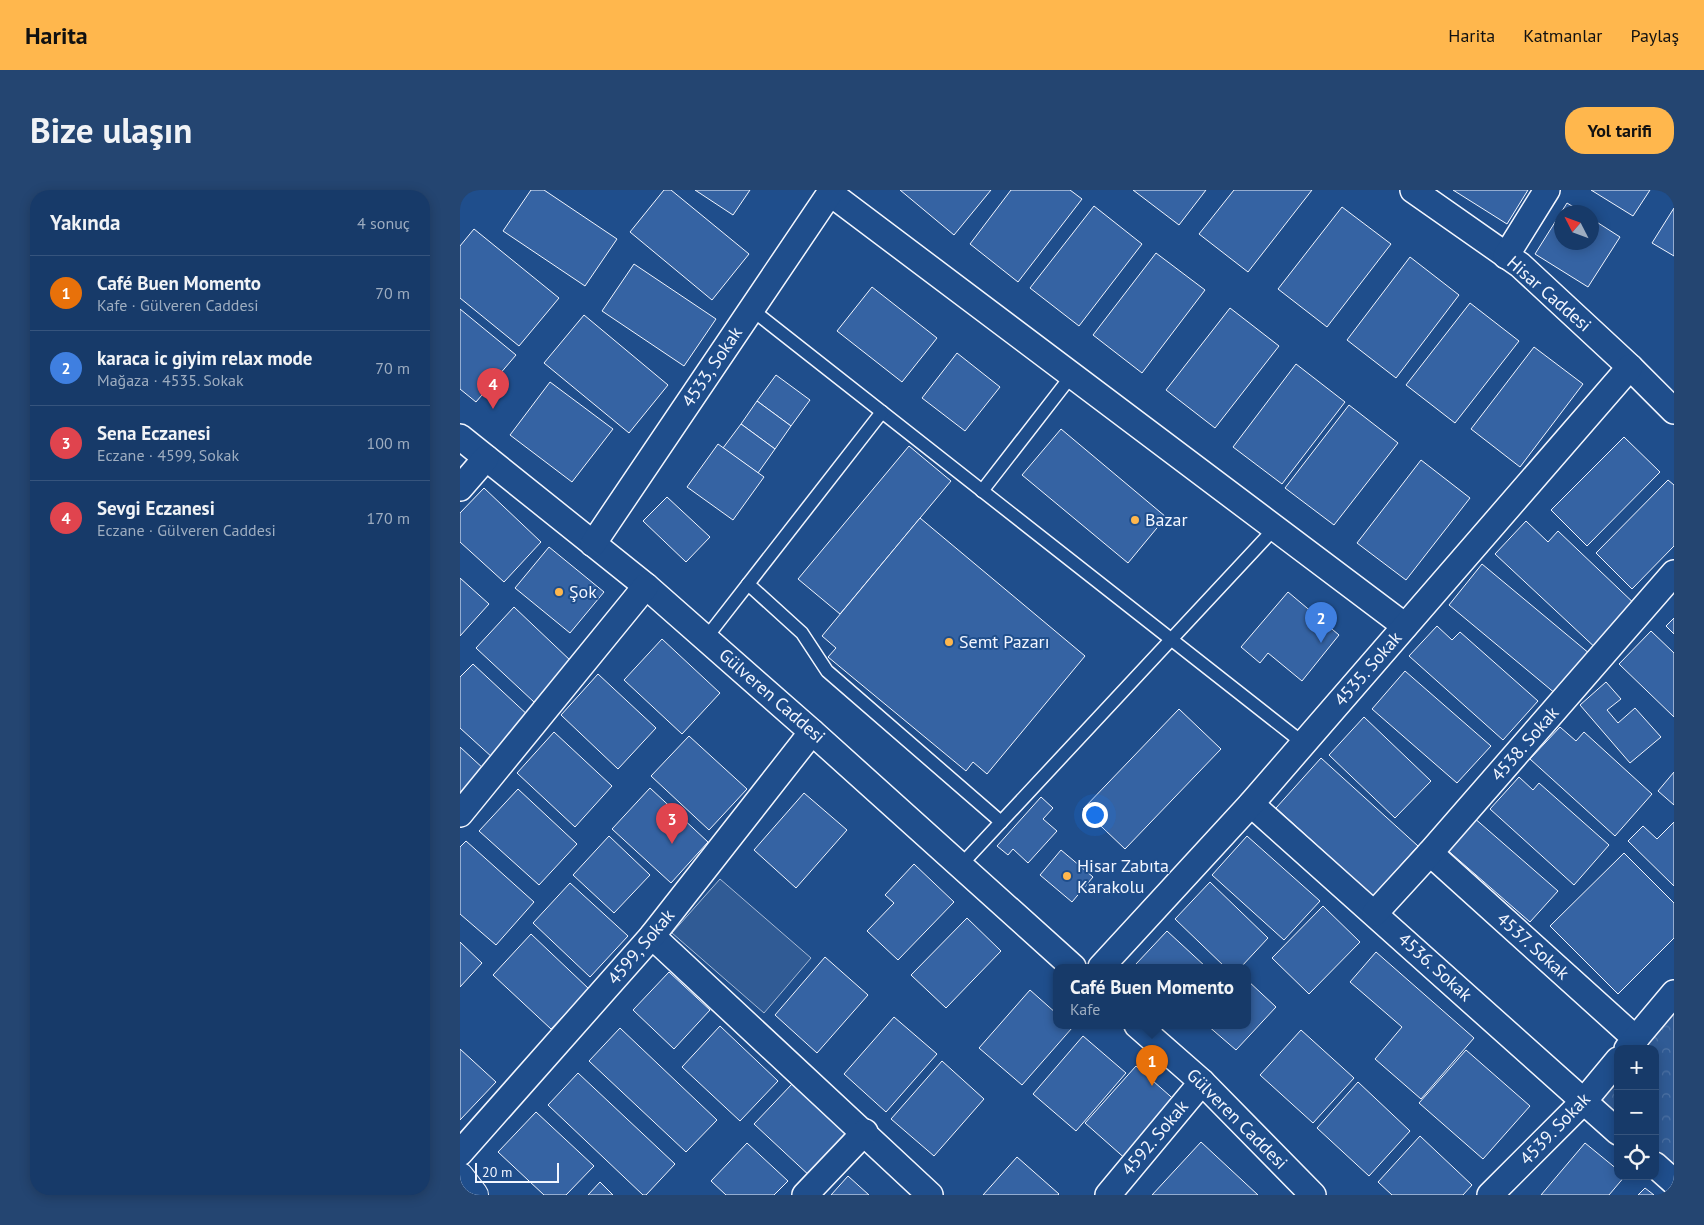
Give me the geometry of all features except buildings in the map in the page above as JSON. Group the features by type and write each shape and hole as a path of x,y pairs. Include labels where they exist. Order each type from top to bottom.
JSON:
{"street":[{"name":"Hisar Caddesi","path":"1413,190 1520,264 1630,367 1671,399"},
{"path":"1506,256 1547,190"},
{"path":"831,192 1405,626"},
{"name":"4533, Sokak","path":"593,544 831,192"},
{"name":"4535. Sokak","path":"1104,964 1252,804 1630,367"},
{"name":"Gülveren Caddesi","path":"460,438 646,586 812,732 1069,964"},
{"path":"460,488 486,458"},
{"name":"4538. Sokak","path":"1375,913 1430,853 1674,573"},
{"path":"460,814 646,586"},
{"name":"4599, Sokak","path":"460,1153 652,936 812,732"},
{"name":"4536. Sokak","path":"1252,804 1614,1128"},
{"name":"4537. Sokak","path":"1430,853 1632,1044"},
{"path":"652,936 865,1132 930,1195"},
{"path":"1632,1044 1674,993"},
{"name":"Gülveren Caddesi","path":"1142,1029 1202,1082 1313,1195"},
{"name":"4539. Sokak","path":"1490,1195 1584,1101 1614,1065"},
{"name":"4592. Sokak","path":"1108,1195 1202,1082"},
{"path":"805,1195 865,1132"},
{"path":"1659,1169 1674,1182"},
{"path":"460,1177 474,1195"}],"lane":[{"path":"752,309 1303,743"},
{"path":"982,491 1072,375"},
{"path":"706,638 882,412"},
{"path":"960,866 1275,528"},
{"path":"748,584 802,633 827,671 1001,822"}],"green space":[{"path":"1674,1006 1674,1173 1659,1160 1659,1045 1639,1045"},
{"path":"1614,1072 1614,1118 1591,1098"}],"shaded area":[{"path":"720,879 811,958 764,1013 672,933"}],"place":[{"name":"Sevgi Eczanesi","path":"493,409"},
{"name":"Bazar","path":"1135,520"},
{"name":"Şok","path":"559,592"},
{"name":"Semt Pazarı","path":"949,642"},
{"name":"karaca ic giyim relax mode","path":"1321,643"},
{"name":"Sena Eczanesi","path":"672,844"},
{"name":"Hisar Zabıta Karakolu","path":"1067,876"},
{"name":"Café Buen Momento","path":"1152,1086"}]}
